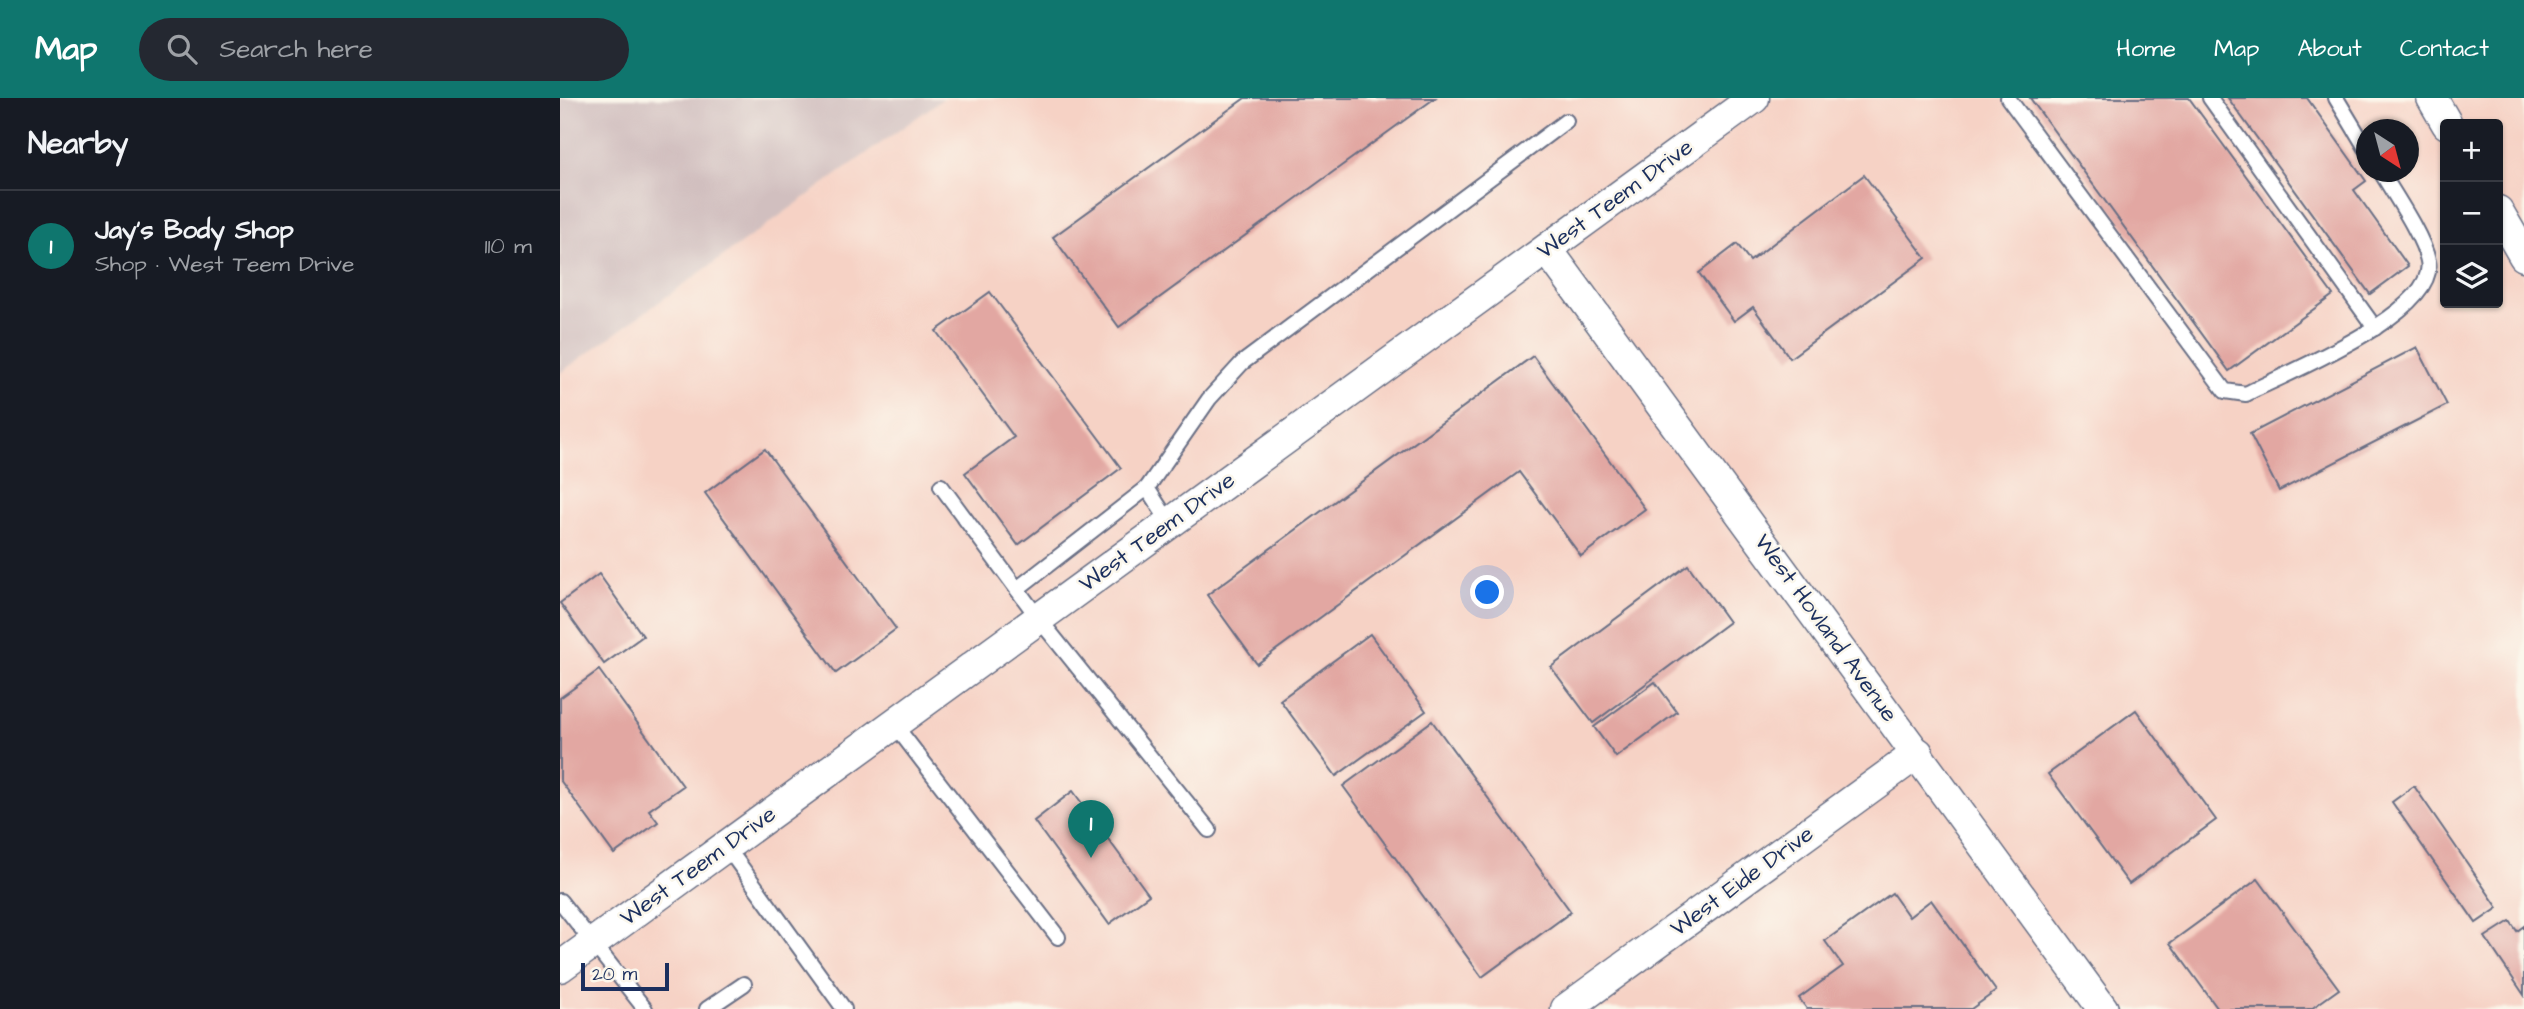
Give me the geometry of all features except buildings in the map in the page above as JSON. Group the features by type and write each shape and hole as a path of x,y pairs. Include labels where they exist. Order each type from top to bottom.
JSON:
{"street":[{"name":"West Teem Drive","path":"560,967 1754,98"},
{"path":"2432,98 2444,119"},
{"path":"2503,220 2524,256"},
{"name":"West Hovland Avenue","path":"1547,249 2103,1009"},
{"name":"West Eide Drive","path":"1566,1009 1918,753"}],"lane":[{"path":"2008,98 2225,391 2246,394 2375,328 2415,296 2427,277 2428,261 2387,182"},
{"path":"2210,98 2375,328"},
{"path":"2336,98 2356,130"},
{"path":"1017,589 1147,488 1209,399 1242,363 1566,121"},
{"path":"941,486 1039,619 1209,830"},
{"path":"1147,488 1169,522"},
{"path":"894,724 1058,937"},
{"path":"726,846 844,1009"},
{"path":"560,901 645,1009"},
{"path":"707,1009 744,984"}],"shaded area":[{"path":"560,98 944,98 560,373"},
{"path":"944,98 2524,98 2524,1009 560,1009 560,373"}],"place":[{"name":"Jay's Body Shop","path":"1091,858"}]}
